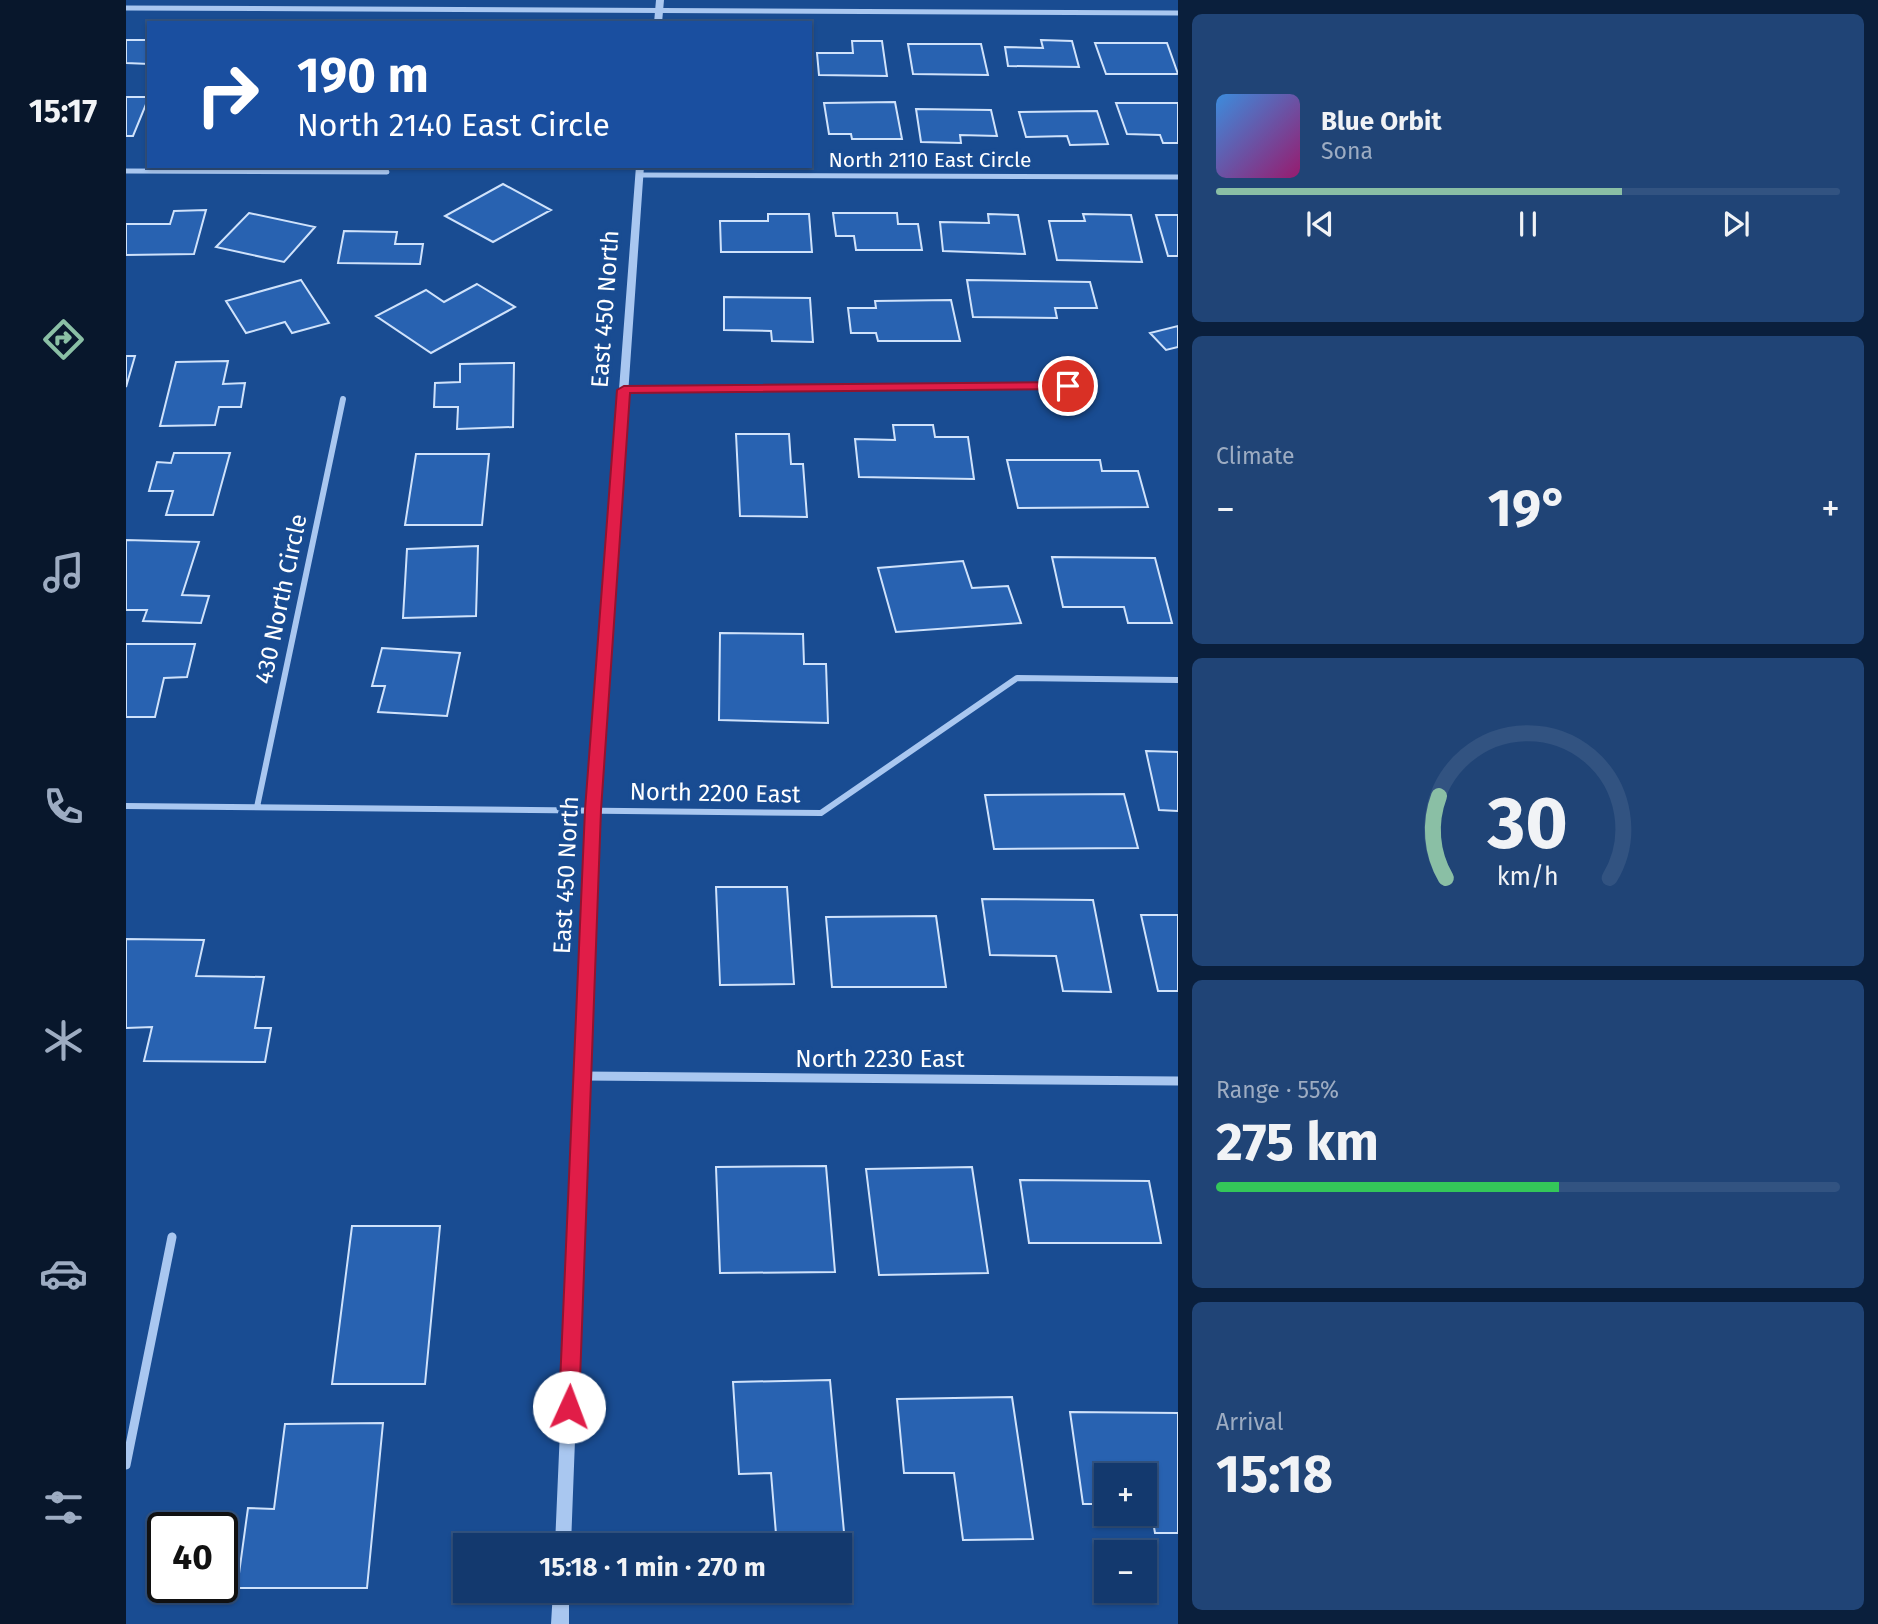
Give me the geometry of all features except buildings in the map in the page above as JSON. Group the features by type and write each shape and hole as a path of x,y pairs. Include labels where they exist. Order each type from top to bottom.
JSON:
{"street":[{"path":"658,21 660,0"},
{"path":"126,8 1178,13"},
{"path":"126,171 387,172"},
{"name":"North 2110 East Circle","path":"640,171 1178,177"},
{"name":"East 450 North","path":"564,1533 593,810 640,171"},
{"path":"624,390 1068,386"},
{"name":"430 North Circle","path":"257,807 343,399"},
{"name":"North 2200 East","path":"126,806 821,813 1017,678 1178,680"},
{"name":"North 2230 East","path":"583,1076 1178,1081"},
{"path":"126,1465 172,1237"},
{"path":"560,1624 561,1603"}],"route":[{"path":"569,1407 593,810 624,390 1068,386"}]}
